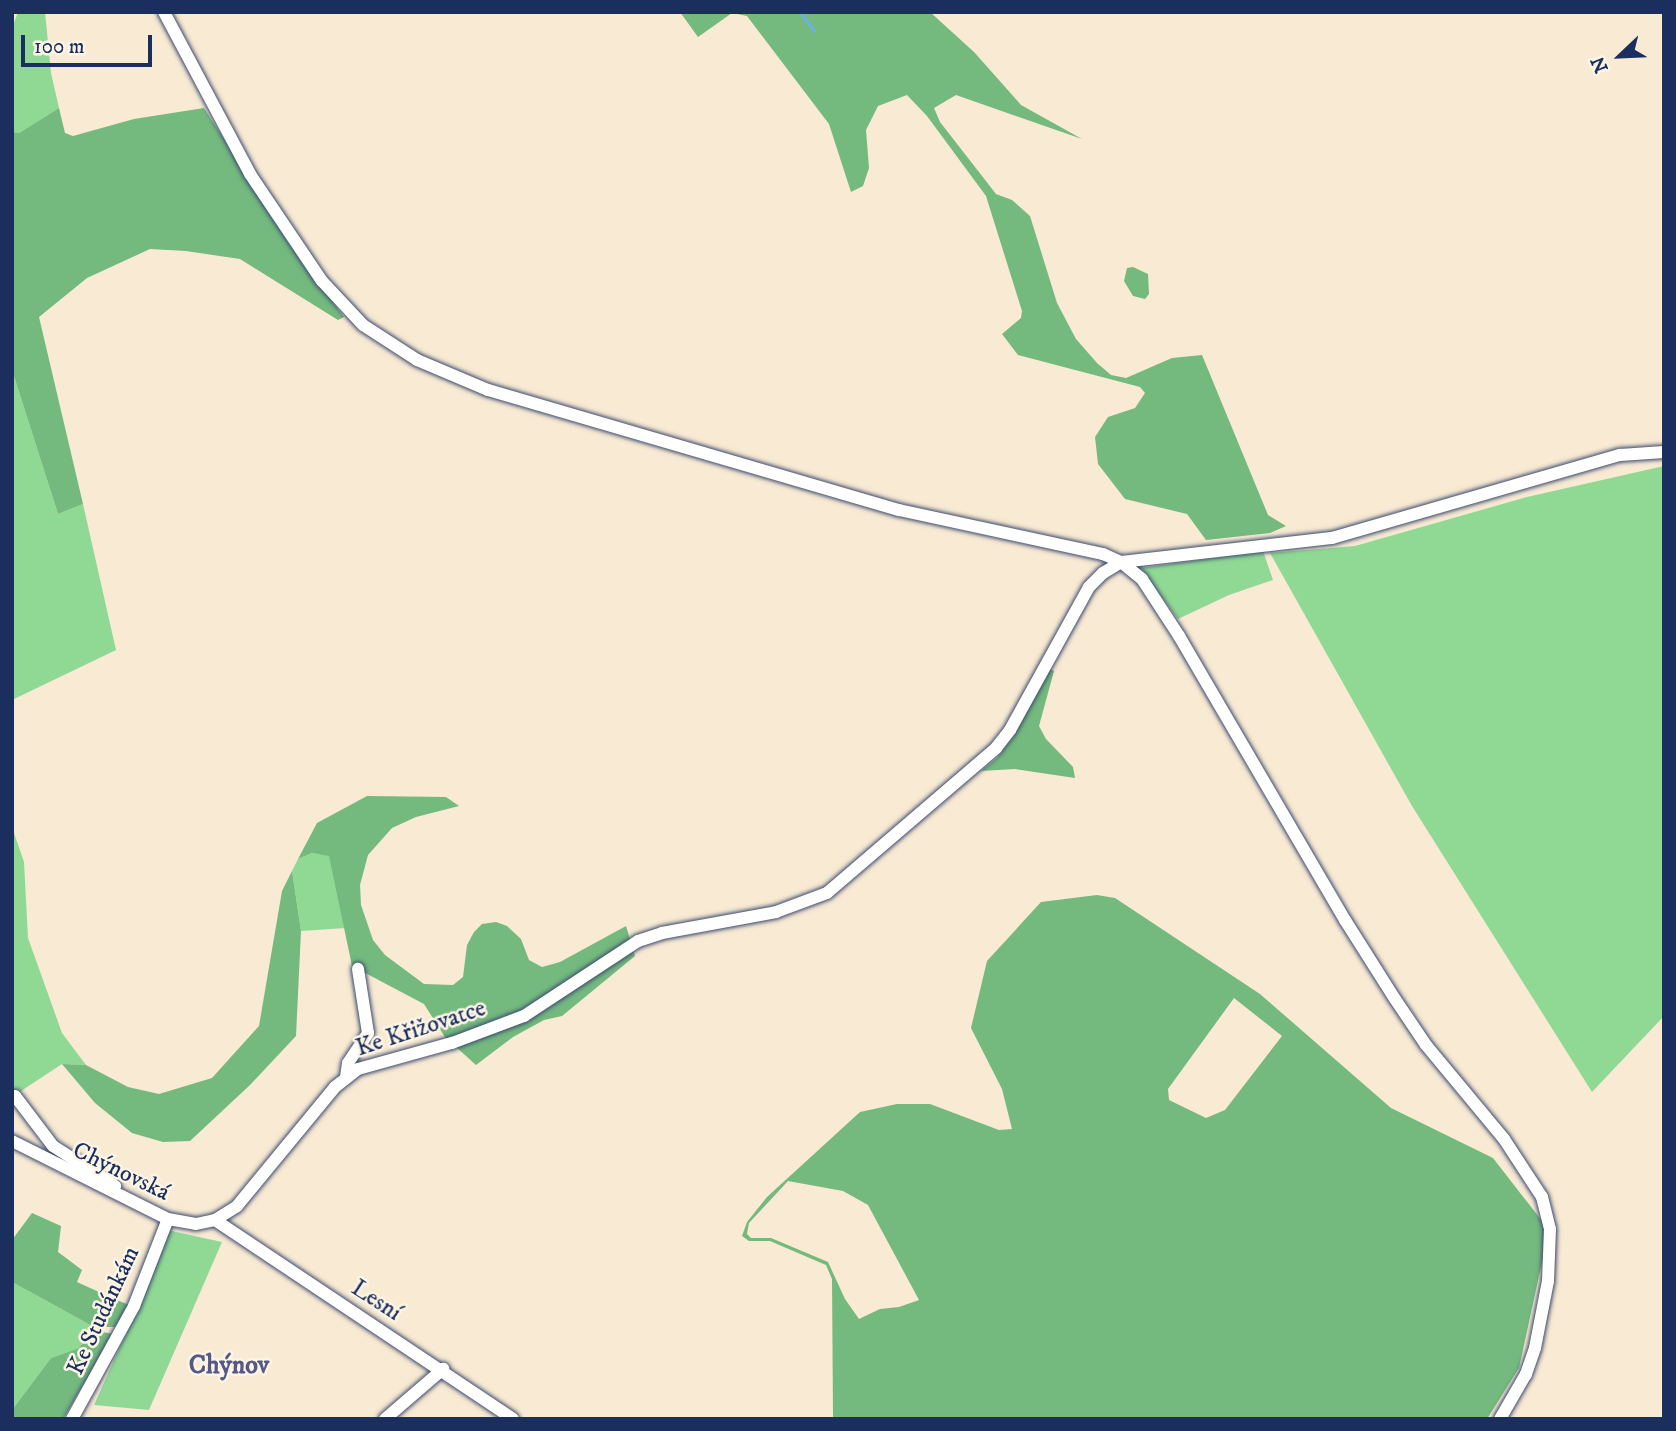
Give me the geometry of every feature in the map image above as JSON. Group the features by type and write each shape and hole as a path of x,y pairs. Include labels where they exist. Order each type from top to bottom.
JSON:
{"street":[{"path":"164,12 250,174 322,281 363,326 417,360 488,390 899,510 1095,551 1121,562 1142,579 1179,636 1338,908 1402,1011 1426,1045 1504,1139 1542,1197 1550,1229 1548,1281 1530,1361 1500,1419"},
{"path":"1121,562 1332,538 1620,455 1664,452"},
{"name":"Ke Křižovatce","path":"215,1220 242,1200 346,1077 366,1065 452,1043 524,1016 638,941 662,933 776,912 827,893 996,748 1010,730 1089,587 1103,573 1121,562"},
{"path":"346,1077 348,1063 368,1033 358,969"},
{"path":"15,1096 43,1138 114,1184 116,1193"},
{"name":"Chýnovská","path":"12,1141 169,1219 196,1224 215,1220"},
{"name":"Ke Studánkám","path":"72,1419 134,1306 169,1219"},
{"name":"Lesní","path":"215,1220 443,1369 513,1419"},
{"path":"385,1419 443,1369"}],"green space":[{"path":"18,12 45,12 51,73 59,108 19,133 12,132 12,28"},
{"path":"680,12 930,12 974,52 1021,105 1082,139 956,95 934,108 940,122 996,194 1012,200 1030,216 1057,303 1076,339 1097,363 1111,375 1126,378 1172,358 1202,355 1268,515 1286,526 1270,533 1206,540 1187,514 1125,499 1098,464 1095,437 1108,417 1135,408 1145,393 1140,387 1018,355 1002,334 1021,318 1022,311 986,196 927,116 907,95 878,106 866,130 869,168 863,186 851,192 829,124 747,16 732,13 698,37"},
{"path":"59,108 65,133 73,136 134,119 204,108 308,269 344,317 338,320 240,259 150,249 87,278 39,317 83,504 58,514 12,370 12,132 19,133"},
{"path":"1133,267 1148,274 1149,294 1145,299 1133,296 1124,281 1127,268"},
{"path":"12,370 58,514 83,504 116,650 12,700"},
{"path":"1664,466 1664,1016 1592,1092 1412,806 1270,553 1355,546 1527,497"},
{"path":"1263,551 1273,580 1229,595 1178,619 1141,568"},
{"path":"1049,668 1054,671 1039,726 1046,739 1073,767 1075,778 1015,769 981,771 997,758 1013,737"},
{"path":"367,796 446,797 459,806 416,817 392,828 368,855 360,885 361,905 373,940 385,955 424,984 453,985 463,977 467,945 474,932 482,924 496,922 507,926 521,939 529,960 542,967 560,962 626,926 635,956 562,1016 544,1020 513,1037 476,1065 445,1037 424,1004 352,966 329,856 312,853 298,859 317,823"},
{"path":"12,827 24,862 28,938 62,1033 86,1065 62,1064 12,1097"},
{"path":"312,853 329,855 333,863 346,928 301,931 292,871 298,859"},
{"path":"292,871 301,931 296,1036 250,1085 190,1141 163,1142 132,1133 95,1103 62,1064 86,1065 128,1087 159,1094 212,1078 259,1026 282,891"},
{"path":"1097,895 1115,898 1260,994 1391,1108 1493,1158 1549,1230 1519,1368 1487,1419 828,1419 833,1417 832,1279 826,1265 770,1241 749,1241 742,1236 747,1222 767,1197 860,1112 897,1104 930,1104 999,1130 1012,1129 1002,1089 971,1028 987,961 1041,902","holes":["1234,998 1282,1036 1225,1110 1206,1118 1169,1100 1168,1089","788,1181 843,1191 868,1205 919,1300 899,1307 880,1309 859,1319 845,1299 828,1262 771,1238 751,1238 747,1234 749,1223"]},
{"path":"32,1213 61,1226 58,1252 82,1270 77,1282 110,1297 108,1302 115,1304 117,1300 129,1305 115,1327 94,1327 12,1282 12,1240"},
{"path":"167,1230 222,1242 149,1410 94,1405 137,1309"},
{"path":"12,1282 94,1327 79,1348 51,1358 12,1410"},
{"path":"92,1330 113,1334 63,1419 12,1419 12,1410 51,1358 79,1348"}],"waterway":[{"path":"800,12 815,31"}],"district":[{"name":"Chýnov","path":"229,1366"}]}
